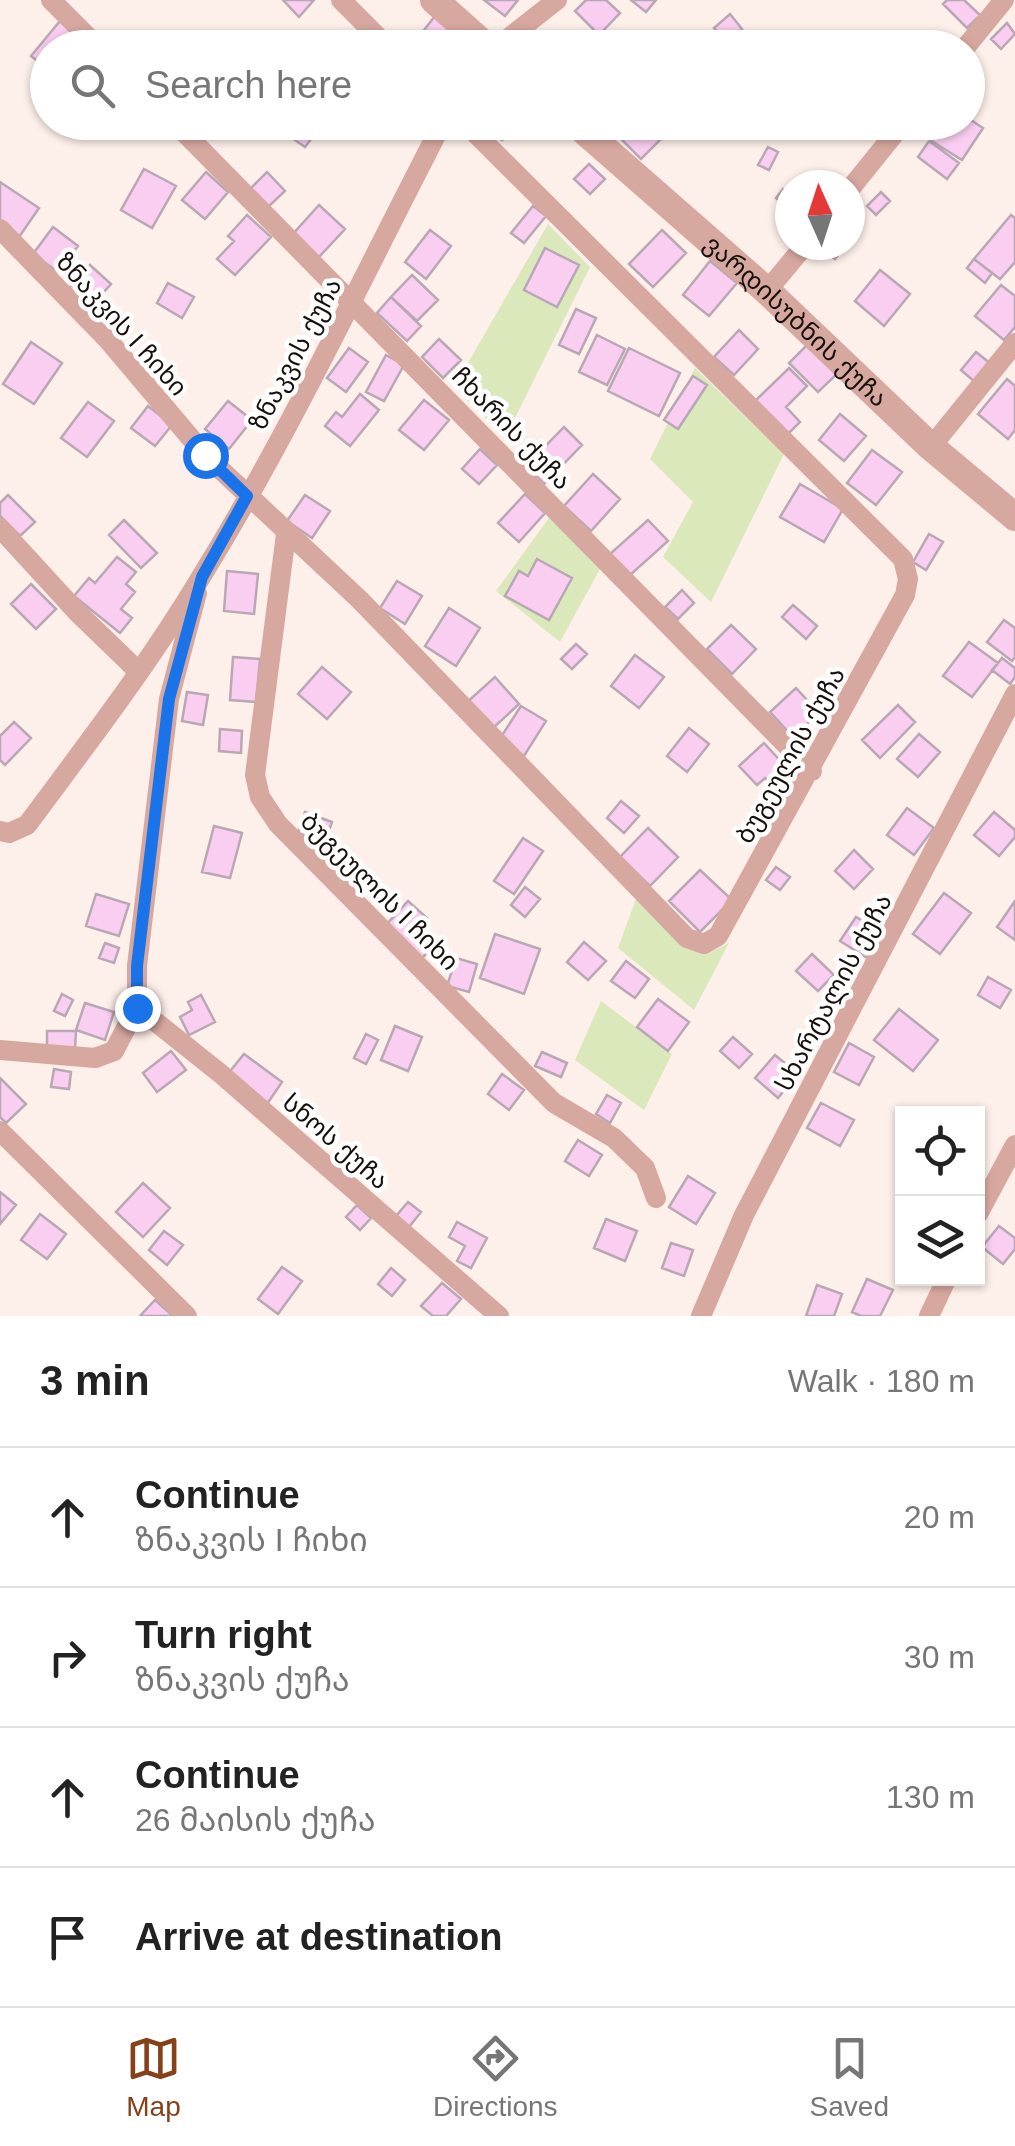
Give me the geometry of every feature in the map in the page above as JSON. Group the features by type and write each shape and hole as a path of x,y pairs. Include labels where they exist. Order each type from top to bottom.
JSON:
{"street":[{"path":"51,0 81,30"},
{"path":"342,0 371,30"},
{"path":"434,0 470,30"},
{"path":"516,30 557,0"},
{"path":"980,30 1004,0"},
{"name":"ჩხარის ქუჩა","path":"192,140 812,771"},
{"name":"ზნაკვის ქუჩა","path":"0,831 9,833 27,825 139,672 202,577 353,300 434,140"},
{"name":"ბუგეულის ქუჩა","path":"247,496 360,600 687,938 704,944 718,936 906,595 908,578 903,559 482,140"},
{"name":"ვარდისუბნის ქუჩა","path":"595,140 767,291 931,447 1015,517"},
{"path":"865,170 889,140"},
{"name":"ზნაკვის I ჩიხი","path":"0,229 108,340 205,455 247,496"},
{"path":"767,291 792,260"},
{"path":"931,447 1015,344"},
{"path":"0,528 139,672"},
{"name":"ბუგეულის I ჩიხი","path":"286,534 255,774 260,797 278,824 554,1103 614,1138 646,1168 656,1198"},
{"path":"0,1050 95,1058 114,1050 137,1008 137,966 169,699 202,577"},
{"name":"სხარტალის ქუჩა","path":"701,1316 744,1215 1015,694"},
{"name":"სნოს ქუჩა","path":"137,1008 221,1074 499,1316"},
{"path":"0,1131 186,1316"},
{"path":"985,1201 1015,1145"},
{"path":"929,1316 943,1286"}],"green space":[{"path":"548,224 590,267 505,438 454,387"},
{"path":"695,368 784,454 711,602 663,557 693,502 650,459"},
{"path":"551,515 600,569 560,642 496,591"},
{"path":"637,896 688,949 709,953 729,943 694,1010 618,948"},
{"path":"601,1001 672,1054 644,1110 575,1060"}],"building":[{"path":"283,0 314,0 299,17"},
{"path":"484,0 518,0 505,16"},
{"path":"586,0 606,0 620,13 604,30 594,30 575,11"},
{"path":"631,0 656,0 646,12"},
{"path":"947,0 964,0 980,15 967,28 943,4"},
{"path":"730,14 742,29 716,30"},
{"path":"435,16 452,30 424,30"},
{"path":"60,21 71,30 53,30"},
{"path":"1007,23 1015,34 1001,49 991,39"},
{"path":"622,140 660,140 641,159"},
{"path":"930,140 975,140 962,160"},
{"path":"929,141 959,163 947,179 918,157"},
{"path":"768,147 778,152 769,170 758,165"},
{"path":"589,164 605,179 590,194 574,179"},
{"path":"144,169 176,186 152,228 121,210"},
{"path":"206,172 228,192 205,219 182,200"},
{"path":"267,172 285,191 268,207 250,189"},
{"path":"0,182 39,208 19,237 0,220"},
{"path":"881,192 890,201 876,215 867,206"},
{"path":"319,205 345,229 319,257 293,234"},
{"path":"533,206 546,216 524,243 511,233"},
{"path":"247,215 271,237 235,275 217,259 234,241 228,236"},
{"path":"1011,215 1015,218 1015,262 1000,279 974,259"},
{"path":"53,227 78,246 58,272 33,254"},
{"path":"430,230 451,246 426,279 405,262"},
{"path":"662,230 686,253 653,287 629,264"},
{"path":"545,248 579,265 557,307 524,290"},
{"path":"974,259 992,273 985,283 967,268"},
{"path":"710,261 737,283 709,316 683,295"},
{"path":"90,265 111,284 90,307 69,288"},
{"path":"880,270 910,294 884,326 855,301"},
{"path":"412,275 438,300 417,321 391,297"},
{"path":"168,283 194,297 182,318 157,303"},
{"path":"1001,285 1015,296 1015,327 1004,340 975,316"},
{"path":"391,297 421,326 407,341 377,313"},
{"path":"576,309 596,318 579,354 559,345"},
{"path":"739,330 758,349 734,375 714,357"},
{"path":"597,335 625,349 607,385 579,372"},
{"path":"439,339 461,360 443,378 422,357"},
{"path":"31,342 62,363 34,404 3,384"},
{"path":"809,343 838,373 818,392 789,363"},
{"path":"349,348 368,362 346,392 327,378"},
{"path":"629,348 680,373 659,416 608,391"},
{"path":"976,352 991,364 975,382 961,370"},
{"path":"386,355 404,365 384,401 366,392"},
{"path":"789,368 807,386 786,407 800,422 786,436 753,403"},
{"path":"693,376 707,385 678,429 664,420"},
{"path":"1007,379 1015,386 1015,430 1008,439 978,414"},
{"path":"360,394 379,410 350,446 325,426 336,412 342,417"},
{"path":"424,400 449,420 424,450 399,430"},
{"path":"228,401 252,420 229,449 205,429"},
{"path":"88,402 114,421 87,457 61,438"},
{"path":"148,406 172,425 155,446 131,428"},
{"path":"840,414 866,436 844,461 819,440"},
{"path":"564,427 582,445 544,484 526,466"},
{"path":"480,449 497,465 479,484 462,469"},
{"path":"872,450 902,472 876,505 847,483"},
{"path":"593,474 620,499 591,531 564,506"},
{"path":"800,484 843,509 824,542 780,517"},
{"path":"525,494 545,513 519,542 498,523"},
{"path":"8,495 35,522 20,536 0,516 0,503"},
{"path":"305,495 330,511 312,538 287,521"},
{"path":"124,520 157,553 141,568 109,535"},
{"path":"648,520 668,541 629,576 610,554"},
{"path":"929,534 943,542 926,570 913,562"},
{"path":"117,557 136,572 126,584 135,592 121,609 132,618 120,633 74,596 89,578 95,583"},
{"path":"537,559 572,578 549,620 505,596 519,571 528,576"},
{"path":"227,571 258,574 254,614 224,611"},
{"path":"397,581 422,596 405,624 380,608"},
{"path":"31,584 56,609 36,629 11,604"},
{"path":"682,590 694,603 678,619 665,607"},
{"path":"793,605 817,626 806,639 782,617"},
{"path":"449,608 480,628 456,666 425,646"},
{"path":"1004,620 1015,628 1012,661 987,642"},
{"path":"731,625 756,649 732,674 707,649"},
{"path":"969,642 998,663 972,697 943,676"},
{"path":"576,644 587,654 572,669 561,659"},
{"path":"635,655 664,677 639,708 611,686"},
{"path":"233,657 260,659 256,702 230,700"},
{"path":"1002,658 1015,668 1010,684 992,670"},
{"path":"322,667 351,692 327,719 298,694"},
{"path":"495,677 519,704 491,730 466,703"},
{"path":"796,688 819,713 793,737 770,712"},
{"path":"187,692 208,695 203,725 182,721"},
{"path":"898,705 915,722 880,758 862,740"},
{"path":"521,706 546,721 524,756 499,740"},
{"path":"14,722 31,738 5,765 0,760 0,736"},
{"path":"689,728 709,744 687,772 667,756"},
{"path":"220,729 242,731 241,753 219,751"},
{"path":"919,734 940,752 918,777 897,759"},
{"path":"764,743 795,777 778,792 765,778 757,785 739,766"},
{"path":"621,801 639,816 624,833 607,818"},
{"path":"907,808 934,828 914,855 887,835"},
{"path":"305,812 332,822 325,842 298,833"},
{"path":"994,812 1015,830 1015,837 999,856 974,835"},
{"path":"214,826 242,833 230,878 202,872"},
{"path":"648,828 678,857 650,886 620,857"},
{"path":"523,838 543,851 514,894 494,881"},
{"path":"854,850 873,869 854,889 835,871"},
{"path":"776,867 790,877 780,890 766,880"},
{"path":"700,870 732,900 700,932 669,901"},
{"path":"525,887 540,899 525,917 511,905"},
{"path":"944,893 971,913 940,954 913,934"},
{"path":"96,894 129,904 119,936 86,926"},
{"path":"408,901 427,918 412,935 430,950 422,958 386,925"},
{"path":"1015,901 1015,940 997,927"},
{"path":"856,917 882,933 867,958 840,941"},
{"path":"495,934 540,949 524,994 480,978"},
{"path":"584,942 606,961 588,980 567,962"},
{"path":"105,943 119,948 114,963 99,958"},
{"path":"812,954 834,975 818,991 796,971"},
{"path":"456,958 477,964 469,992 447,986"},
{"path":"626,961 649,979 635,998 611,981"},
{"path":"988,977 1011,990 1000,1008 978,995"},
{"path":"62,994 73,1000 65,1016 54,1011"},
{"path":"201,995 215,1022 189,1035 180,1017 192,1010 188,1002"},
{"path":"658,999 689,1022 668,1051 637,1027"},
{"path":"85,1003 114,1012 105,1040 76,1030"},
{"path":"899,1009 938,1040 913,1071 874,1040"},
{"path":"395,1026 422,1037 408,1071 381,1060"},
{"path":"47,1031 76,1031 75,1048 47,1047"},
{"path":"366,1034 378,1040 366,1064 354,1058"},
{"path":"733,1037 752,1054 739,1068 720,1051"},
{"path":"849,1043 874,1057 859,1085 834,1072"},
{"path":"171,1051 186,1070 157,1092 143,1073"},
{"path":"542,1052 567,1063 561,1077 535,1066"},
{"path":"244,1054 282,1082 267,1104 227,1075"},
{"path":"775,1055 798,1074 778,1098 755,1078"},
{"path":"54,1069 71,1072 69,1089 51,1087"},
{"path":"502,1074 524,1090 509,1110 488,1094"},
{"path":"0,1078 26,1104 6,1123 0,1117"},
{"path":"607,1095 621,1103 610,1123 596,1114"},
{"path":"821,1103 854,1120 840,1146 807,1128"},
{"path":"578,1140 602,1155 589,1176 565,1161"},
{"path":"688,1176 715,1193 696,1224 669,1207"},
{"path":"143,1183 170,1208 143,1237 116,1212"},
{"path":"0,1192 16,1205 0,1224"},
{"path":"408,1202 421,1212 409,1227 396,1216"},
{"path":"357,1205 371,1218 360,1230 346,1217"},
{"path":"40,1214 66,1234 47,1259 21,1240"},
{"path":"606,1219 637,1231 625,1261 594,1248"},
{"path":"457,1222 487,1238 471,1268 457,1261 465,1246 449,1237"},
{"path":"999,1226 1015,1238 1015,1249 1003,1264 985,1249 985,1243"},
{"path":"164,1231 183,1245 167,1265 149,1250"},
{"path":"671,1243 693,1250 684,1276 662,1268"},
{"path":"282,1267 302,1281 278,1314 258,1299"},
{"path":"391,1268 405,1280 392,1296 378,1284"},
{"path":"867,1279 893,1290 880,1316 852,1312"},
{"path":"442,1283 461,1299 446,1316 433,1316 421,1306"},
{"path":"817,1285 842,1294 834,1316 806,1316"},
{"path":"155,1300 173,1316 140,1316"}],"route":[{"path":"137,1008 137,966 169,699 202,577 247,496 205,455"}]}
